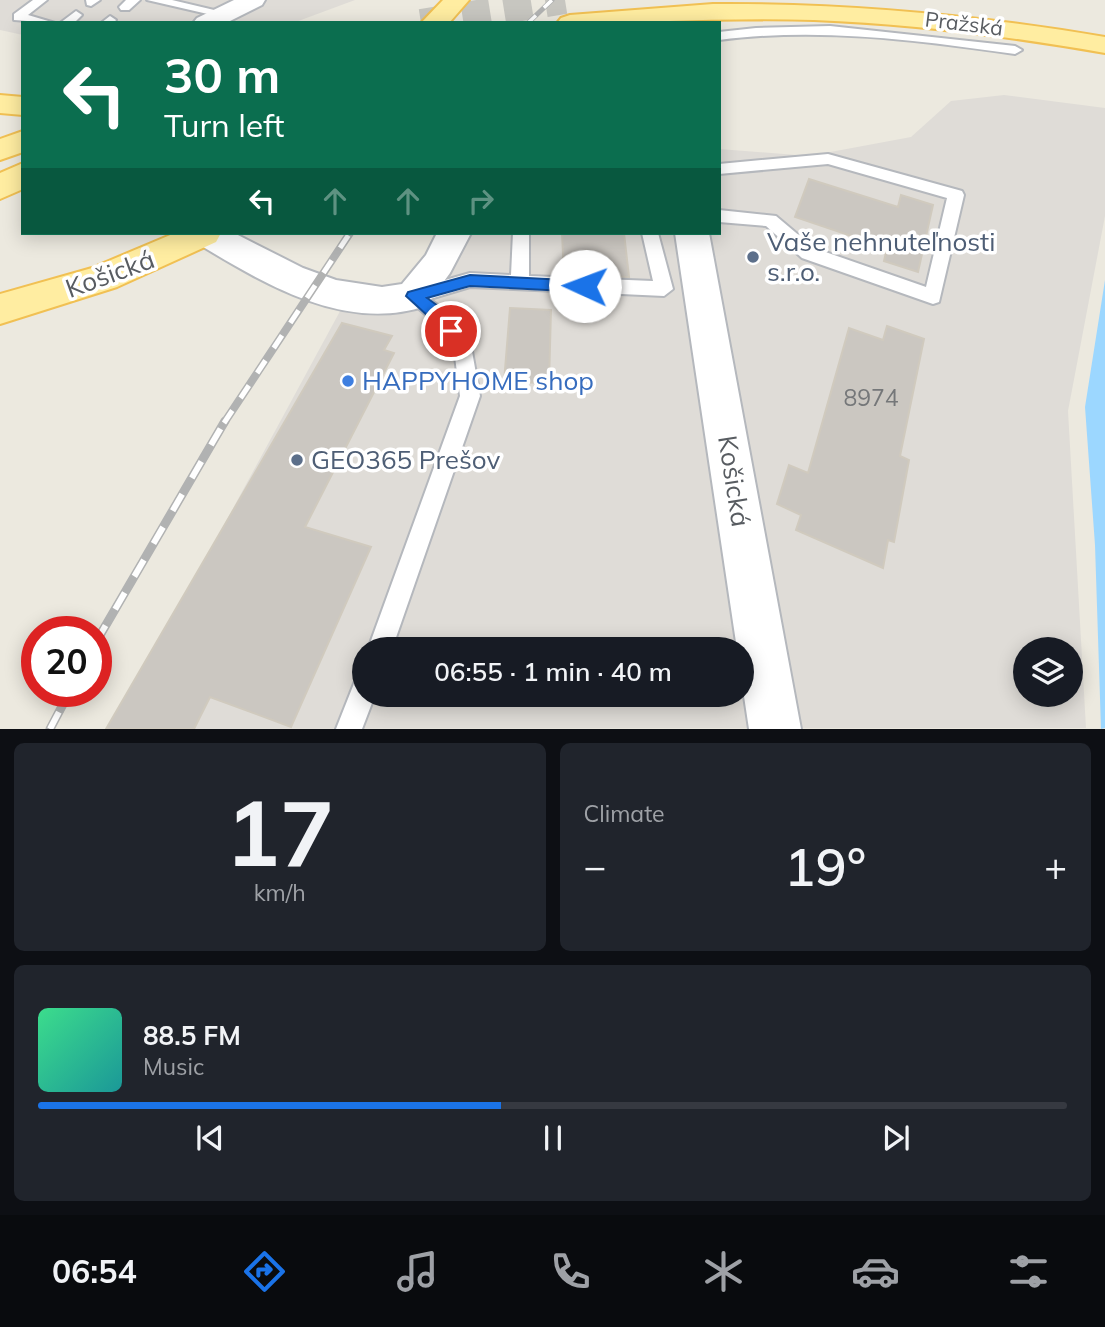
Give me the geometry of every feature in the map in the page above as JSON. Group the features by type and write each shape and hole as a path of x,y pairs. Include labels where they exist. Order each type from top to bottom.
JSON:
{"main road":[{"path":"436,21 457,0"},
{"name":"Pražská","path":"940,0 1061,26 1105,45"},
{"name":"Pražská","path":"596,21 712,12 797,12 1061,26 1105,23"},
{"path":"0,104 21,106"},
{"path":"0,150 21,142"},
{"path":"0,188 21,175"},
{"name":"Košická","path":"0,309 83,287 141,265 202,235"},
{"name":"Košická","path":"0,281 12,288 52,295"}],"street":[{"path":"215,18 253,0"},
{"name":"Košická","path":"209,235 253,260 342,295 382,301 414,296"},
{"path":"414,296 438,264 453,235"},
{"name":"Košická","path":"692,235 775,729"}],"lane":[{"path":"39,21 18,17 41,0"},
{"path":"153,0 215,18"},
{"path":"721,36 743,32 837,32 923,38 1015,50"},
{"path":"721,169 828,159 956,195 933,297 808,253 769,220 721,216"},
{"path":"520,283 521,235"},
{"path":"414,296 470,281 664,289 650,235"},
{"path":"384,637 470,396 463,346 439,316 414,296"},
{"path":"349,729 357,707"}],"shaded area":[{"path":"0,0 355,0 298,21 21,21 21,35 0,30"},
{"path":"1004,95 1105,108 1105,216 1068,411 1081,637 1013,637 1013,707 1083,707 1083,675 1086,728 119,729 161,641 345,302 404,307 450,235 721,235 721,149 809,156 911,137 951,101"}],"water":[{"path":"1105,280 1105,728 1101,729 1095,545 1085,407"}],"building":[{"path":"809,179 898,207 901,195 933,205 918,272 884,261 887,248 795,217"},
{"path":"562,235 624,235 629,277 564,275"},
{"path":"510,308 551,310 549,383 504,382"},
{"path":"342,323 392,336 384,350 394,353 305,527 371,547 291,727 210,697 194,729 106,729"},
{"path":"887,326 924,339 900,456 909,460 894,542 888,540 883,568 796,530 801,515 777,504 789,465 808,473 849,328 883,340"}],"tunnel":[{"path":"434,21 565,0"}],"railway":[{"path":"530,21 552,0"},
{"path":"224,423 349,235"},
{"path":"111,616 225,421"},
{"path":"50,729 62,707"}],"place":[{"name":"Vaše nehnuteľnosti s.r.o.","path":"753,257"},
{"name":"HAPPYHOME shop","path":"348,381"},
{"name":"GEO365 Prešov","path":"297,460"}],"route":[{"path":"451,331 439,316 414,296 470,281 585,286"}]}
